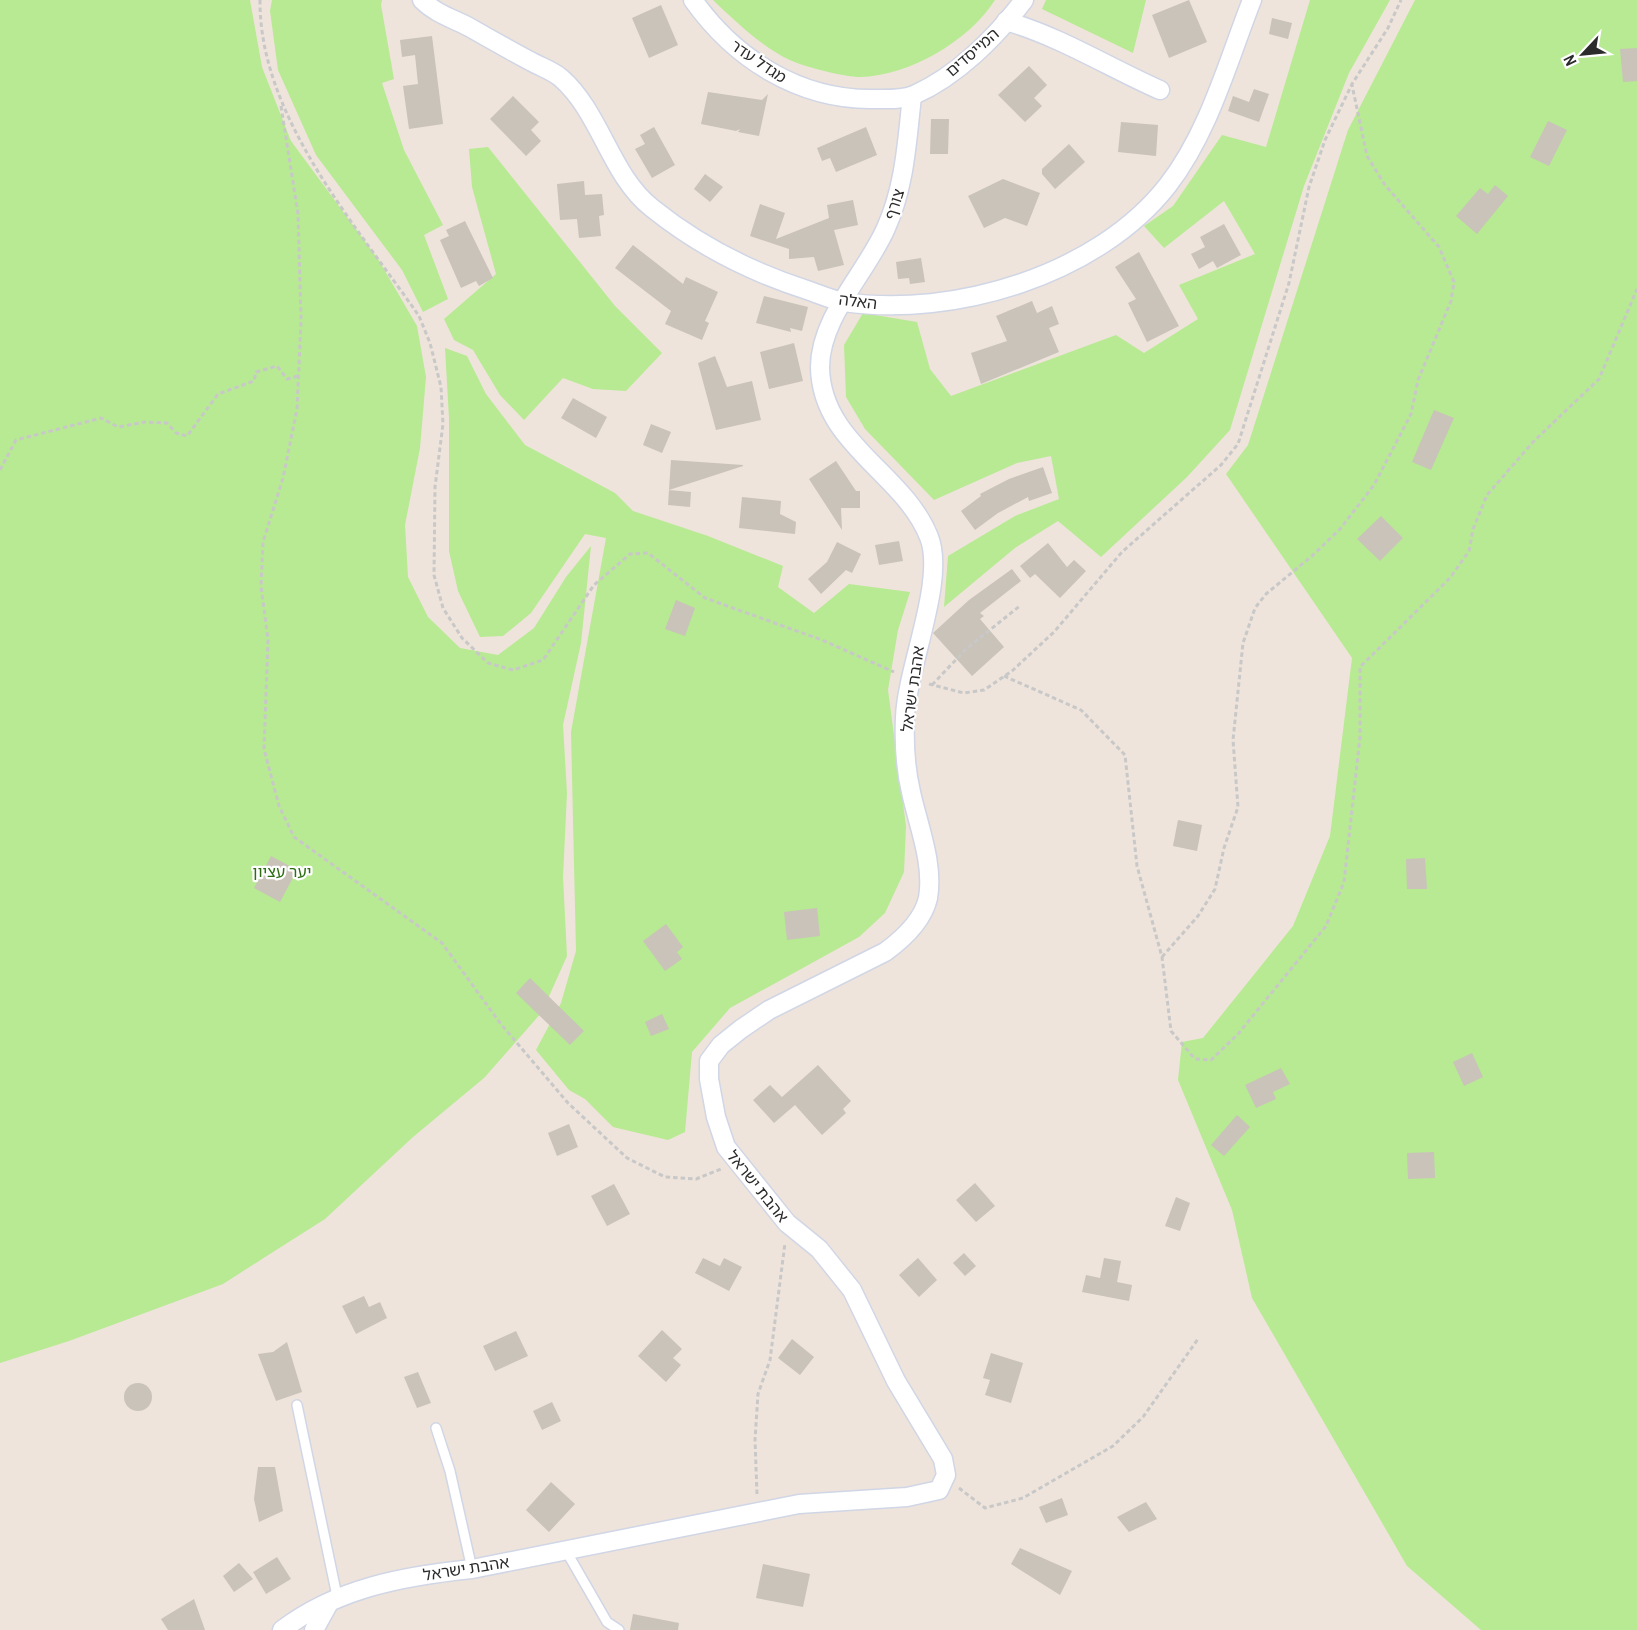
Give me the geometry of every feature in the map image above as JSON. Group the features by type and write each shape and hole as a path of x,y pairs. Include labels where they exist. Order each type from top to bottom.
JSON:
{"street":[{"name":"האלה","path":"422,0 434,11 467,26 561,77 603,136 627,181 648,205 688,236 787,283 842,302 886,305 979,296 1061,267 1135,219 1167,187 1187,158 1252,0"},
{"name":"מגדל עדר","path":"693,0 713,28 742,53 787,81 830,96 861,99 912,96"},
{"name":"המייסדים","path":"912,96 960,65 992,38 1024,0"},
{"path":"1006,21 1036,30 1082,50 1113,69 1160,90"},
{"name":"צורף","path":"842,302 885,230 896,202 904,170 912,96"},
{"name":"אהבת ישראל","path":"282,1630 298,1618 333,1600 422,1574 472,1569 678,1529 723,1518 739,1518 799,1504 907,1497 939,1490 946,1475 943,1460 896,1382 852,1290 819,1249 787,1223 759,1185 726,1148 716,1117 709,1061 721,1045 769,1010 877,956 901,941 917,921 927,899 929,874 904,753 905,714 910,680 935,564 930,539 920,519 904,498 849,441 826,399 820,366 825,340 842,302"},
{"path":"314,1630 333,1600"}],"lane":[{"path":"297,1405 333,1600"},
{"path":"436,1428 450,1471 472,1569"},
{"path":"565,1550 607,1622 619,1630"},
{"path":"599,1630 607,1622"}],"path":[{"path":"260,0 269,68 280,101 313,164 419,316 430,343 441,387 443,424 435,486 434,575 443,608 462,638 488,663 513,670 543,660 594,585 630,554 648,553 705,598 822,640 910,680 964,693 984,690 1004,676 1054,632 1122,552 1221,465 1238,444 1289,283 1309,187 1325,140 1352,84 1388,28 1401,0"},
{"path":"1162,957 1198,916 1215,889 1224,848 1238,807 1233,740 1243,643 1255,608 1266,594 1340,529 1374,485 1412,414 1418,380 1451,301 1454,282 1439,247 1385,185 1367,156 1352,84"},
{"path":"280,101 298,214 301,320 297,409 283,478 263,542 261,586 268,640 264,749 279,806 294,837 442,943 500,1023 568,1103 627,1158 665,1177 696,1179 737,1163"},
{"path":"1004,676 1081,710 1125,755 1137,866 1162,957 1171,1031 1195,1059 1211,1060 1238,1034 1326,926 1344,882 1354,809 1360,737 1360,667 1450,578 1469,551 1473,529 1487,495 1533,442 1599,379 1637,289"},
{"path":"0,470 16,440 101,418 118,427 145,422 167,423 176,433 187,436 218,394 254,381 256,372 277,366 287,379 299,376"},
{"path":"932,685 966,649 1021,604"},
{"path":"739,1518 757,1496 755,1440 758,1394 772,1350 787,1223"},
{"path":"946,1475 985,1508 1023,1498 1113,1446 1143,1417 1198,1339"}],"green space":[{"name":"יער עציון","path":"0,0 250,0 262,67 291,141 378,259 417,326 426,377 420,448 405,525 408,577 428,617 460,648 498,655 534,628 566,577 591,546 581,643 563,725 567,793 563,877 567,956 542,1012 484,1078 413,1137 325,1219 223,1284 69,1341 0,1363"},
{"path":"272,0 382,0 394,79 382,83 404,150 443,225 424,235 448,299 423,312 402,270 316,155 278,70 270,11"},
{"path":"713,0 995,0 970,29 936,54 898,70 860,77 819,70 786,58 752,36"},
{"path":"1046,0 1146,0 1133,53 1042,9"},
{"path":"1310,0 1390,0 1349,73 1304,186 1230,430 1187,477 1101,557 1058,521 1015,548 944,607 948,556 1015,516 1059,499 1051,456 1017,463 934,500 865,429 846,397 844,345 863,313 917,322 930,369 951,396 1116,335 1144,353 1198,319 1179,285 1255,254 1224,201 1164,248 1144,226 1173,206 1222,135 1266,147"},
{"path":"1415,0 1637,0 1637,1630 1481,1630 1407,1566 1252,1298 1232,1210 1178,1080 1182,1042 1203,1038 1293,926 1330,836 1352,658 1226,474 1248,445 1348,130"},
{"path":"488,147 615,306 662,353 626,391 593,389 563,378 524,420 500,395 473,350 454,340 444,319 496,274 472,187 469,149"},
{"path":"445,348 467,356 486,394 525,445 615,493 633,511 708,536 783,566 778,587 814,613 849,584 910,592 898,630 888,690 906,826 904,872 885,913 859,937 730,1008 692,1052 685,1132 668,1140 613,1127 585,1099 569,1090 536,1050 561,1003 576,951 571,732 606,538 585,534 531,613 503,636 480,637 458,591 449,551 449,418"}],"building":[{"path":"1189,0 1207,42 1169,58 1152,15"},
{"path":"661,5 678,45 649,58 632,18"},
{"path":"1272,18 1292,23 1288,39 1269,34"},
{"path":"432,36 443,124 409,129 403,86 418,84 415,55 402,57 400,40"},
{"path":"1637,48 1637,81 1623,82 1620,49"},
{"path":"1029,66 1047,85 1034,98 1042,106 1025,122 998,95"},
{"path":"1254,89 1269,94 1259,122 1228,111 1233,96 1249,102"},
{"path":"708,92 762,100 768,94 759,136 738,132 740,129 736,131 701,124"},
{"path":"513,96 539,122 531,130 541,141 526,156 490,119"},
{"path":"931,119 949,119 948,154 930,154"},
{"path":"1548,121 1567,130 1549,166 1530,157"},
{"path":"1121,122 1158,125 1156,156 1118,152"},
{"path":"654,127 675,165 652,178 635,149 645,144 640,135"},
{"path":"866,127 877,155 836,172 830,158 822,161 817,148"},
{"path":"1069,144 1085,162 1055,189 1042,174 1042,169"},
{"path":"705,174 723,187 710,202 694,189"},
{"path":"1003,179 1040,193 1027,226 1005,218 984,228 968,196"},
{"path":"584,181 585,195 602,194 604,215 599,216 601,236 579,238 577,219 560,220 557,184"},
{"path":"1495,185 1508,196 1477,234 1456,216 1480,188 1488,194"},
{"path":"853,200 858,225 834,230 844,265 818,271 814,257 789,259 789,249 750,236 760,204 785,213 776,239 829,218 827,205"},
{"path":"465,221 493,278 479,286 476,281 461,288 440,240 449,236 446,230"},
{"path":"1224,224 1241,255 1217,268 1213,261 1199,269 1191,254 1205,247 1200,237"},
{"path":"633,245 683,284 686,277 718,292 705,321 709,323 702,340 665,324 671,311 615,268"},
{"path":"1139,252 1179,326 1147,342 1128,303 1136,299 1115,267"},
{"path":"921,258 925,282 910,284 909,278 898,279 896,262"},
{"path":"764,296 808,307 802,331 790,328 791,332 756,323"},
{"path":"1032,301 1037,313 1052,306 1059,324 1049,328 1059,352 981,384 971,353 1007,341 996,316"},
{"path":"794,343 803,381 769,389 760,352"},
{"path":"715,356 727,387 752,381 761,420 716,430 698,363"},
{"path":"573,398 607,417 596,438 561,418"},
{"path":"1434,410 1454,418 1431,470 1412,462"},
{"path":"651,424 671,432 662,453 643,445"},
{"path":"671,460 743,466 669,490"},
{"path":"836,461 856,491 860,491 860,508 841,508 842,530 809,479"},
{"path":"1043,467 1052,493 1029,501 1028,497 998,513 975,530 961,511 981,496 980,494 1009,479"},
{"path":"669,490 691,492 690,507 668,505"},
{"path":"742,497 781,501 780,514 796,522 795,534 739,528"},
{"path":"1381,516 1403,538 1380,561 1357,539"},
{"path":"899,541 903,561 879,565 875,545"},
{"path":"837,542 861,554 852,573 846,570 821,594 808,579 827,562"},
{"path":"1048,543 1067,567 1074,560 1086,571 1060,598 1035,574 1030,578 1020,566"},
{"path":"1012,569 1021,581 980,613 984,616 980,619 1004,647 972,676 933,633 969,600"},
{"path":"676,600 695,608 685,636 665,629"},
{"path":"1178,820 1202,825 1197,851 1173,846"},
{"path":"271,856 297,870 280,902 254,888"},
{"path":"1425,858 1427,889 1407,889 1406,859"},
{"path":"817,908 820,936 787,940 784,912"},
{"path":"666,924 683,947 677,952 682,959 665,971 643,941"},
{"path":"530,978 584,1031 570,1045 516,993"},
{"path":"662,1014 669,1029 651,1036 645,1022"},
{"path":"1472,1053 1483,1077 1464,1086 1453,1062"},
{"path":"818,1065 851,1101 843,1109 846,1113 822,1135 795,1105 774,1123 753,1100 770,1085 782,1097"},
{"path":"1281,1068 1290,1084 1273,1092 1276,1099 1256,1108 1245,1085"},
{"path":"1237,1115 1250,1127 1224,1156 1211,1145"},
{"path":"569,1124 578,1147 557,1156 548,1133"},
{"path":"1434,1152 1435,1178 1408,1179 1407,1153"},
{"path":"975,1183 995,1206 976,1222 956,1200"},
{"path":"614,1184 630,1214 607,1226 591,1196"},
{"path":"1176,1197 1190,1203 1180,1231 1165,1226"},
{"path":"964,1253 976,1266 965,1276 953,1263"},
{"path":"703,1258 720,1266 724,1258 742,1267 729,1291 695,1273"},
{"path":"918,1258 937,1280 919,1297 899,1275"},
{"path":"1104,1258 1121,1261 1117,1282 1132,1285 1129,1301 1082,1292 1086,1275 1100,1278"},
{"path":"364,1296 369,1307 380,1302 387,1318 356,1334 342,1306"},
{"path":"662,1330 682,1349 673,1358 681,1365 666,1382 638,1356"},
{"path":"516,1331 528,1356 495,1371 483,1346"},
{"path":"792,1339 814,1357 800,1375 778,1358"},
{"path":"287,1342 302,1392 276,1401 258,1354 273,1352"},
{"path":"991,1353 1023,1363 1011,1403 985,1395 990,1380 983,1378"},
{"path":"418,1372 431,1403 417,1408 404,1377"},
{"path":"138,1383 148,1387 152,1397 148,1407 138,1411 128,1407 124,1397 128,1387"},
{"path":"552,1402 561,1421 542,1430 533,1411"},
{"path":"258,1467 275,1467 283,1511 259,1522 254,1499"},
{"path":"551,1482 575,1504 549,1532 526,1510"},
{"path":"1062,1498 1068,1515 1046,1523 1039,1507"},
{"path":"1146,1502 1157,1519 1129,1532 1117,1517"},
{"path":"1020,1548 1072,1571 1060,1595 1011,1564"},
{"path":"277,1557 291,1579 266,1594 253,1572"},
{"path":"239,1563 253,1579 234,1592 223,1576"},
{"path":"763,1564 810,1574 803,1607 756,1598"},
{"path":"194,1599 205,1630 168,1630 161,1619"},
{"path":"633,1614 679,1623 678,1630 630,1630"}]}
